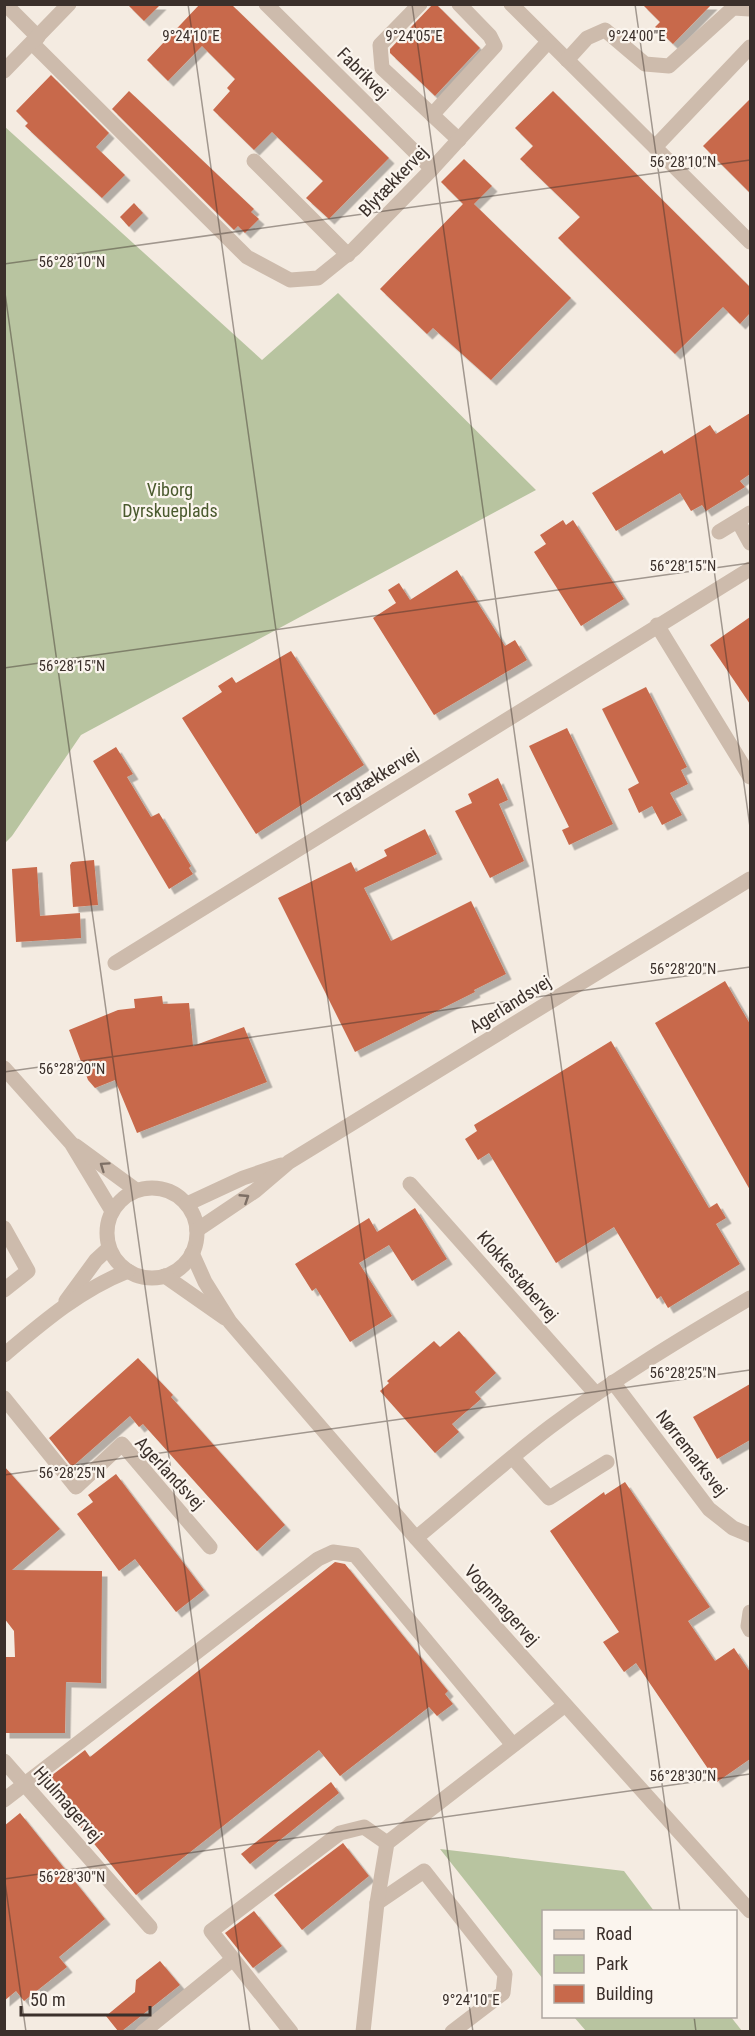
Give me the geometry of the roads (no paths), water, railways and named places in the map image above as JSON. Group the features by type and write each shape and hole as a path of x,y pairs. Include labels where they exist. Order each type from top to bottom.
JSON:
{"street":[{"name":"Blytækkervej","path":"5,4 35,40 247,257 290,280 318,278 351,252 432,169 548,42"},
{"path":"4,71 69,4"},
{"name":"Fabrikvej","path":"266,4 432,169"},
{"path":"420,4 380,45 382,68 459,140"},
{"path":"432,115 495,46 490,36 459,4"},
{"path":"511,4 750,242"},
{"path":"567,60 587,38 605,30 645,64 669,66 733,8 750,9"},
{"path":"655,147 750,47"},
{"path":"254,161 351,252"},
{"path":"719,532 744,517 750,543"},
{"name":"Tagtækkervej","path":"115,963 750,569"},
{"path":"657,625 750,777"},
{"name":"Agerlandsvej","path":"197,1230 255,1191 289,1162 750,879"},
{"path":"4,1068 71,1143 112,1211"},
{"path":"71,1143 136,1190"},
{"name":"Agerlandsvej","path":"187,1204 243,1178 289,1162"},
{"name":"Klokkestøbervej","path":"410,1184 596,1394"},
{"path":"162,1189 176,1194 187,1204 194,1216 197,1230 192,1253 176,1271 165,1276 140,1276 128,1271 117,1261 109,1248 106,1232 112,1211 118,1202 136,1190 162,1189"},
{"path":"4,1228 28,1271 4,1290"},
{"path":"63,1306 96,1260 109,1248"},
{"name":"Vognmagervej","path":"192,1253 205,1282 230,1322 416,1538 750,1909"},
{"path":"4,1354 63,1306 109,1279 128,1271"},
{"name":"Vognmagervej","path":"165,1276 230,1322"},
{"path":"416,1538 513,1458 596,1394 680,1338 750,1298"},
{"name":"Nørremarksvej","path":"613,1382 709,1509 733,1528 750,1535"},
{"name":"Agerlandsvej","path":"4,1398 76,1487 122,1444 210,1547"},
{"path":"513,1458 549,1498 607,1462"},
{"path":"4,1800 309,1566 333,1552 355,1555 513,1745"},
{"path":"750,1611 748,1626 750,1630"},
{"path":"363,2031 377,1903 387,1843 565,1704"},
{"name":"Hjulmagervej","path":"4,1761 150,1927"},
{"path":"291,2031 211,1931 340,1833 364,1827 387,1843"},
{"path":"377,1903 424,1871 505,1974 503,1993 452,2031"},
{"path":"143,2031 233,1959"}],"park label":[{"name":"Viborg Dyrskueplads","path":"170,499"}]}
